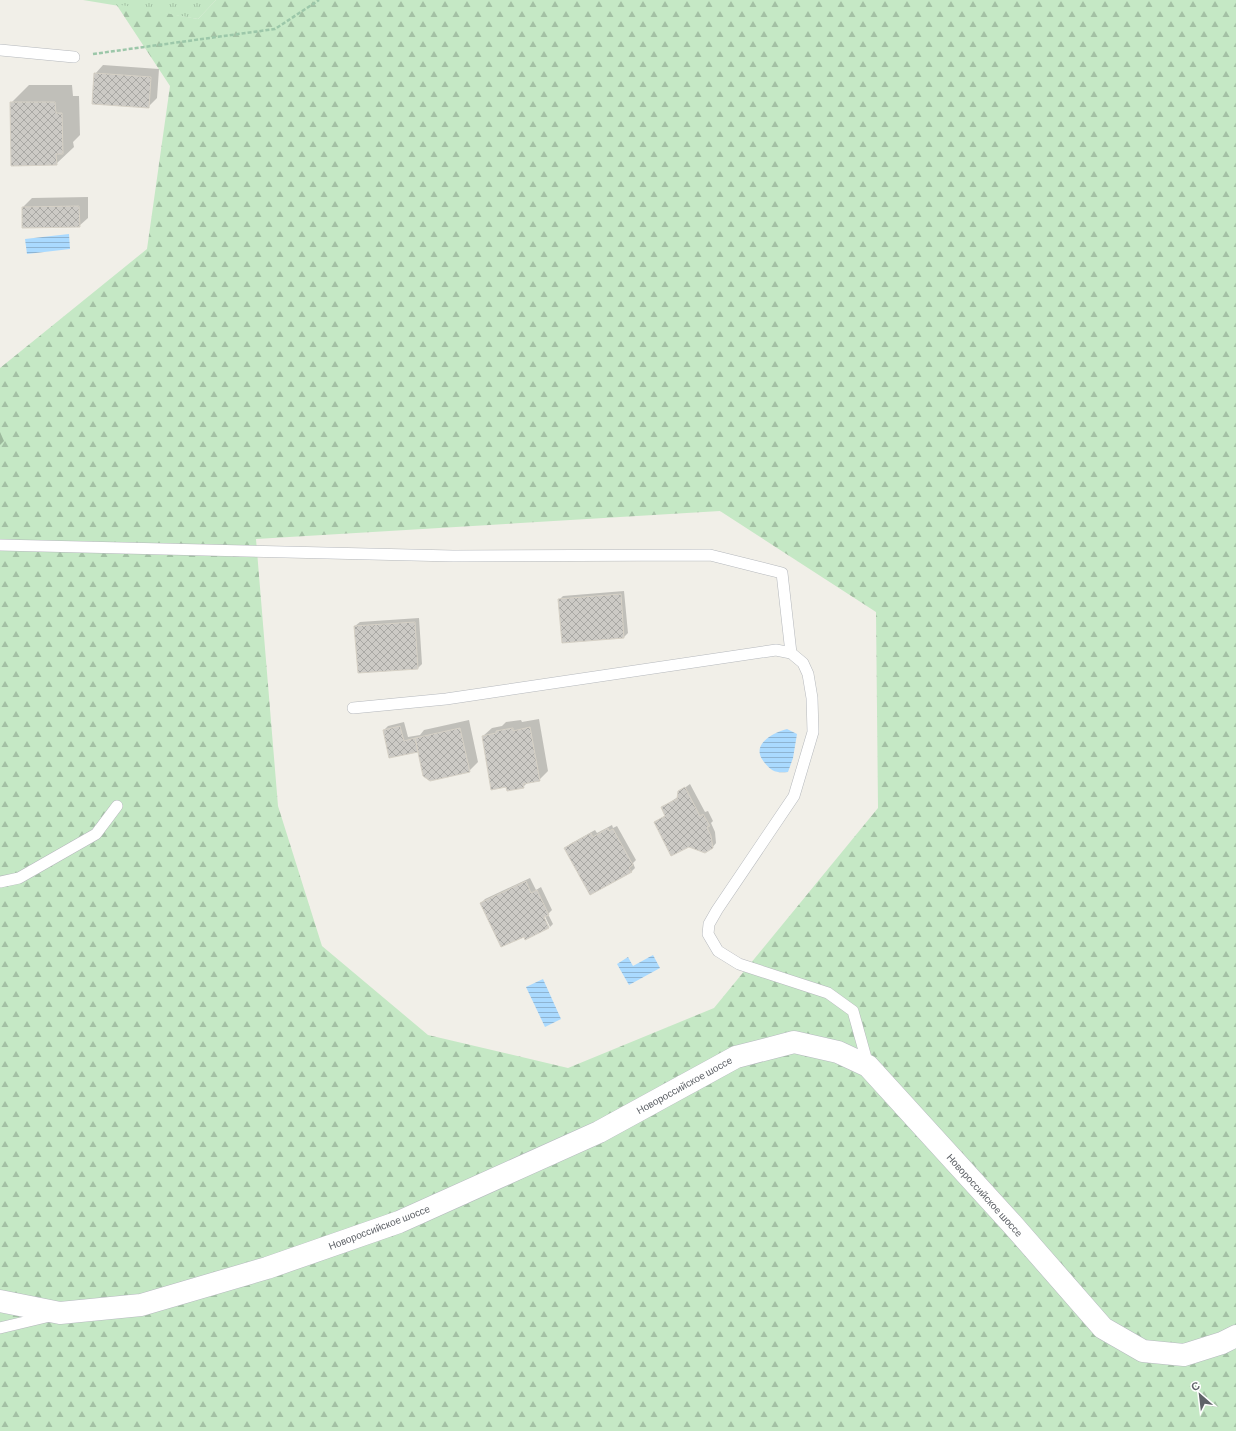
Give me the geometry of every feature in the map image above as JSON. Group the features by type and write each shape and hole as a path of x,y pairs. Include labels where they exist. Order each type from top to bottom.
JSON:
{"street":[{"name":"Новороссийское шоссе","path":"0,1301 60,1313 141,1305 267,1268 399,1222 599,1132 736,1057 794,1042 838,1052 868,1066 1012,1224 1103,1328 1143,1351 1184,1355 1236,1336"}],"lane":[{"path":"0,50 74,57"},
{"path":"0,545 445,556 710,555 782,573 791,653"},
{"path":"353,708 446,699 776,650 791,653 803,663 808,674 812,698 813,732 794,796 717,910 709,924 708,934 718,951 739,964 828,993 853,1011 868,1066"},
{"path":"0,882 19,878 96,834 117,806"},
{"path":"0,1328 60,1313"}],"path":[{"path":"74,57 275,29 319,0"}],"green space":[{"path":"83,0 216,0 198,19"},
{"path":"216,0 1236,0 1236,1431 0,1431 0,368 147,249 170,86 116,4 198,19","holes":["720,511 876,612 878,808 714,1008 568,1068 428,1035 322,946 278,806 256,539"]}],"water":[{"path":"69,234 70,249 27,254 25,239"},
{"path":"787,729 797,734 793,758 788,772 777,772 769,768 760,756 761,745 775,733"},
{"path":"653,955 660,968 629,985 617,964 628,957 633,966"},
{"path":"543,979 561,1019 545,1027 526,987"}],"building":[{"path":"94,73 151,77 149,108 92,104"},
{"path":"10,102 55,102 56,113 62,113 63,154 56,154 57,165 11,166"},
{"path":"79,206 80,227 22,228 22,207"},
{"path":"621,594 624,638 562,643 558,599"},
{"path":"415,622 418,669 358,673 354,626"},
{"path":"400,726 404,741 415,738 418,752 389,758 383,730"},
{"path":"530,727 540,781 523,784 524,788 507,791 506,787 491,790 482,736 496,733 496,731 513,728 513,731"},
{"path":"460,728 470,772 430,781 423,776 415,738"},
{"path":"685,787 700,816 703,814 710,826 707,827 711,836 713,848 705,853 689,847 671,856 654,822 665,816 661,807 677,799 678,791"},
{"path":"608,828 609,831 613,829 633,865 629,868 632,872 590,895 564,848 591,833 593,837"},
{"path":"526,881 531,893 537,890 549,915 544,917 549,928 525,940 524,937 501,947 480,903"}]}
